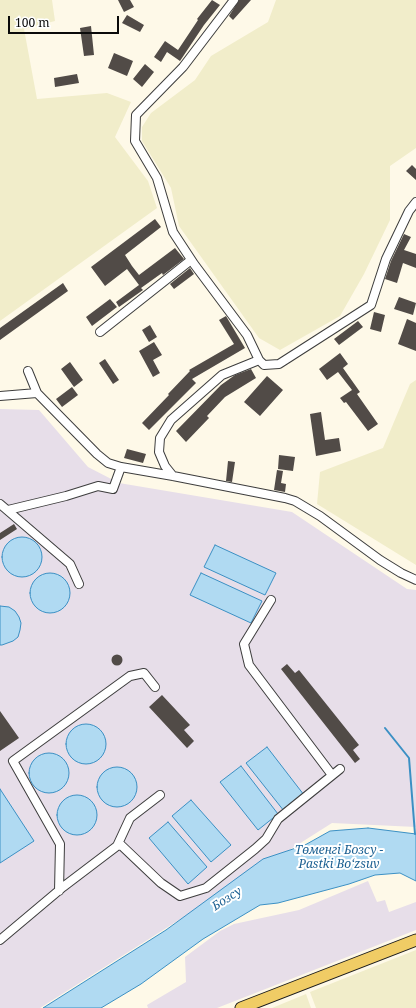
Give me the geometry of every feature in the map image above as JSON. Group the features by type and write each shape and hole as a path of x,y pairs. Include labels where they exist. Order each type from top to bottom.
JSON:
{"main road":[{"path":"242,1008 416,940"}],"street":[{"path":"234,0 183,67 136,115 135,141 157,178 173,232 191,260 247,335 259,360 264,365 279,364 371,305 386,259 409,211 416,202"},
{"path":"100,332 191,260"},
{"path":"172,476 165,466 159,452 160,438 171,420 222,375 259,360"},
{"path":"28,371 37,392 103,460 121,467 295,501 320,516 380,560 416,580"},
{"path":"0,396 37,392"},
{"path":"8,510 66,496 98,486 113,489 121,467"},
{"path":"0,504 70,564 79,584"},
{"path":"271,600 244,644 249,665 332,775"},
{"path":"59,891 60,844 13,761 130,676 144,672 155,687"},
{"path":"117,846 121,845 161,883 180,896 206,888 266,839 278,819 340,769"},
{"path":"0,940 59,891 117,846 130,818 160,795"}],"shaded area":[{"path":"0,0 52,0 55,21 24,29 37,99 107,93 131,102 115,137 148,181 157,208 0,321"},
{"path":"276,0 416,0 416,148 390,166 390,220 364,274 340,316 280,350 259,338 179,226 171,188 142,141 142,127 151,113 195,80 211,56 268,22"},
{"path":"416,380 416,565 317,504 320,472 383,448 410,384"},
{"path":"0,409 39,410 88,467 119,483 292,512 407,589 416,590 416,827 332,823 40,1008 0,1008"},
{"path":"368,881 377,902 385,900 389,912 416,902 416,930 217,1008 148,1008 147,1005 186,982 185,957 220,931 234,924 299,910"},
{"path":"416,950 416,1008 316,1008 310,992"},
{"path":"306,994 311,1008 272,1008"}],"water":[{"path":"22,537 36,543 42,557 36,571 22,577 8,571 2,557 8,543"},
{"path":"215,545 276,573 265,595 204,567"},
{"path":"50,573 64,579 70,593 64,607 50,613 36,607 30,593 36,579"},
{"path":"201,573 262,601 251,623 190,595"},
{"path":"0,606 9,607 15,611 21,623 18,637 13,641 2,645 0,645"},
{"path":"86,724 100,730 106,744 100,758 86,764 72,758 66,744 72,730"},
{"path":"267,747 304,795 284,811 246,763"},
{"path":"49,753 63,759 69,773 63,787 49,793 35,787 29,773 35,759"},
{"path":"241,766 278,814 258,830 220,782"},
{"path":"117,767 131,773 137,787 131,801 117,807 103,801 97,787 103,773"},
{"path":"0,789 34,841 0,863"},
{"path":"77,795 91,801 97,815 91,829 77,835 63,829 57,815 63,801"},
{"path":"191,800 231,845 211,862 172,816"},
{"path":"168,822 207,867 188,884 149,838"},
{"name":"Төменгі Бозсу - Pastki Boʻzsuv","path":"368,828 416,834 416,881 400,873 375,875 349,884 278,903 260,905 203,939 141,984 101,1008 43,1008 166,930 263,859 305,845 330,831"}],"building":[{"path":"118,0 130,0 134,7 124,12"},
{"path":"212,0 220,5 204,25 180,61 167,52 161,62 154,57 165,41 178,50 198,20 197,19"},
{"path":"239,0 251,0 233,20 229,16"},
{"path":"127,15 144,25 140,32 122,23"},
{"path":"91,26 94,55 84,56 80,28"},
{"path":"114,53 133,61 127,76 108,68"},
{"path":"145,64 154,72 142,87 133,79"},
{"path":"77,74 79,83 55,87 54,78"},
{"path":"412,165 416,169 416,180 406,171"},
{"path":"155,219 161,227 125,255 132,266 139,275 175,248 184,259 163,275 162,273 141,288 143,290 119,307 116,302 139,285 127,269 105,286 91,267"},
{"path":"404,234 411,237 404,250 416,254 416,268 403,263 397,283 385,279 391,261"},
{"path":"190,268 194,274 174,289 170,284"},
{"path":"63,283 68,291 0,340 0,328"},
{"path":"399,297 416,303 413,315 394,309"},
{"path":"110,299 117,307 92,326 86,317"},
{"path":"374,312 385,315 381,332 370,329"},
{"path":"226,316 245,348 192,379 196,383 149,430 142,423 169,395 168,394 190,371 189,370 234,344 219,320"},
{"path":"407,319 416,323 416,351 398,344"},
{"path":"358,321 363,327 339,345 334,339"},
{"path":"150,325 157,337 149,342 142,330"},
{"path":"154,342 162,355 153,360 160,373 153,377 139,351"},
{"path":"340,353 348,364 343,368 360,392 357,394 378,424 368,431 346,402 344,403 340,398 352,390 338,372 327,380 319,369"},
{"path":"105,359 119,380 113,384 99,363"},
{"path":"70,362 83,380 74,387 61,369"},
{"path":"251,369 256,378 225,397 207,416 209,418 186,442 176,431 221,385 235,375"},
{"path":"267,376 283,390 260,416 244,402"},
{"path":"72,387 78,395 62,407 56,399"},
{"path":"321,412 325,440 339,438 341,451 316,456 310,414"},
{"path":"127,449 146,454 143,463 124,458"},
{"path":"279,455 295,457 293,471 278,469"},
{"path":"228,461 235,462 232,482 226,481"},
{"path":"277,470 283,471 281,483 286,484 285,492 274,490"},
{"path":"14,524 17,529 0,540 0,533"},
{"path":"115,655 119,655 121,656 121,664 115,665 112,662 112,658"},
{"path":"287,664 295,673 299,670 359,745 353,750 360,759 355,763 281,669"},
{"path":"162,695 190,725 184,730 194,741 187,748 149,707"},
{"path":"0,711 19,738 0,751"}],"waterway":[{"path":"385,728 409,758 415,834"}],"water label":[{"name":"Бозсу","path":"227,899"}]}
